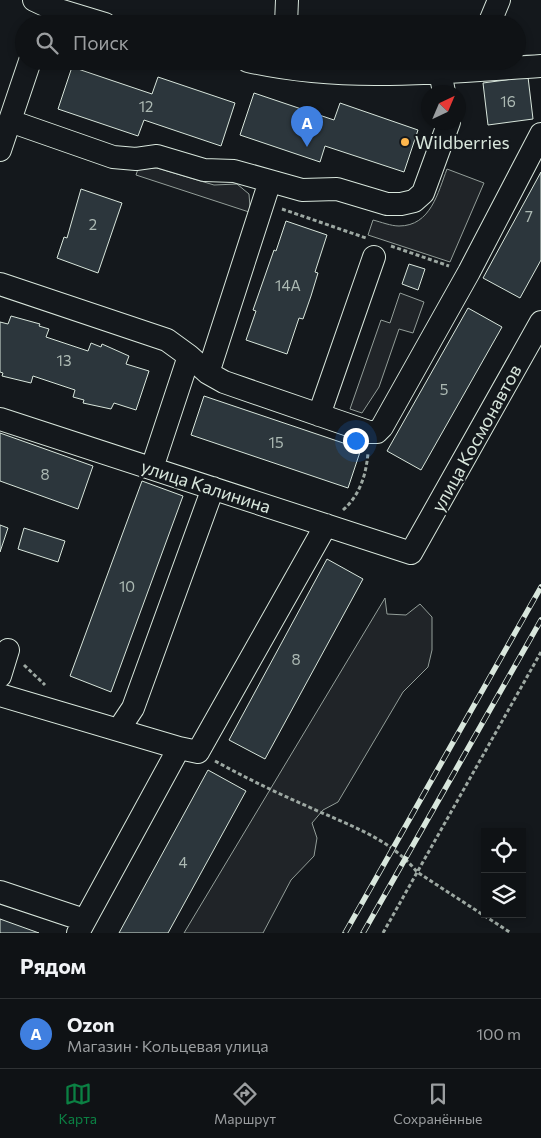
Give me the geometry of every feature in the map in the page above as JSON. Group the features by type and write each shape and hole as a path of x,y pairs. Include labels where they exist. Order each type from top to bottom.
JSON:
{"street":[{"path":"286,15 287,0"},
{"path":"493,15 499,0"},
{"path":"44,8 71,15"},
{"path":"526,66 541,66"},
{"path":"0,150 27,70"},
{"path":"344,70 404,75 442,82 464,70"},
{"path":"10,121 113,157 136,159 157,156 204,170 247,173 302,190 337,189 387,204 414,201 423,193 446,130"},
{"path":"0,284 167,340 208,373 224,382 369,432 377,432 382,427 469,272 541,134"},
{"path":"208,373 270,181"},
{"path":"320,414 374,257"},
{"name":"улица Космонавтов","path":"411,553 541,322"},
{"path":"152,468 189,356"},
{"name":"улица Калинина","path":"0,419 411,553"},
{"path":"119,729 133,708 213,488"},
{"path":"0,892 81,927 326,525"},
{"path":"0,676 8,650"},
{"path":"0,695 188,750"}],"path":[{"path":"326,525 352,502 366,474 369,432"},
{"path":"382,933 541,652"},
{"path":"188,750 255,783 381,840 406,858 417,872 511,933"}],"shaded area":[{"path":"157,168 214,185 237,184 249,194 249,212 136,175 138,169"},
{"path":"447,169 484,183 450,262 368,235 373,220 399,226 419,220 432,206"},
{"path":"400,293 424,302 413,333 399,329 379,387 362,413 350,409 381,320 390,323"},
{"path":"385,598 387,614 406,615 420,604 432,617 432,650 428,667 403,692 338,802 323,810 312,823 317,838 314,856 291,880 263,933 184,933"}],"building":[{"path":"71,70 81,70 152,94 158,77 235,103 221,146 144,120 138,136 58,109"},
{"path":"528,77 533,119 488,125 483,83"},
{"path":"254,93 334,120 340,103 418,130 404,172 325,146 320,162 240,135"},
{"path":"541,172 541,260 520,298 483,278"},
{"path":"81,189 122,203 98,273 57,258 64,237 67,238"},
{"path":"286,221 327,235 315,272 318,273 311,296 303,319 299,318 287,354 246,340 256,311 253,310"},
{"path":"409,264 425,269 418,290 402,284"},
{"path":"468,308 502,327 421,470 387,451"},
{"path":"11,316 40,324 39,326 49,329 46,337 88,351 91,343 101,347 102,344 129,356 126,364 149,371 136,410 114,403 111,409 83,403 84,400 73,397 75,390 33,376 31,383 2,376 3,373 0,372 0,322 8,324"},
{"path":"204,396 361,449 348,488 191,435"},
{"path":"0,433 93,466 78,509 0,481"},
{"path":"142,481 183,496 111,692 70,676"},
{"path":"0,525 8,528 0,552"},
{"path":"24,528 65,541 58,562 18,549"},
{"path":"327,559 363,579 265,759 229,740"},
{"path":"208,770 246,791 168,933 119,933"},
{"path":"0,919 39,933 0,933"}],"railway":[{"path":"345,933 541,587"},
{"path":"363,933 541,620"}],"place":[{"name":"Wildberries","path":"405,142"},
{"name":"Ozon","path":"307,147"}]}
